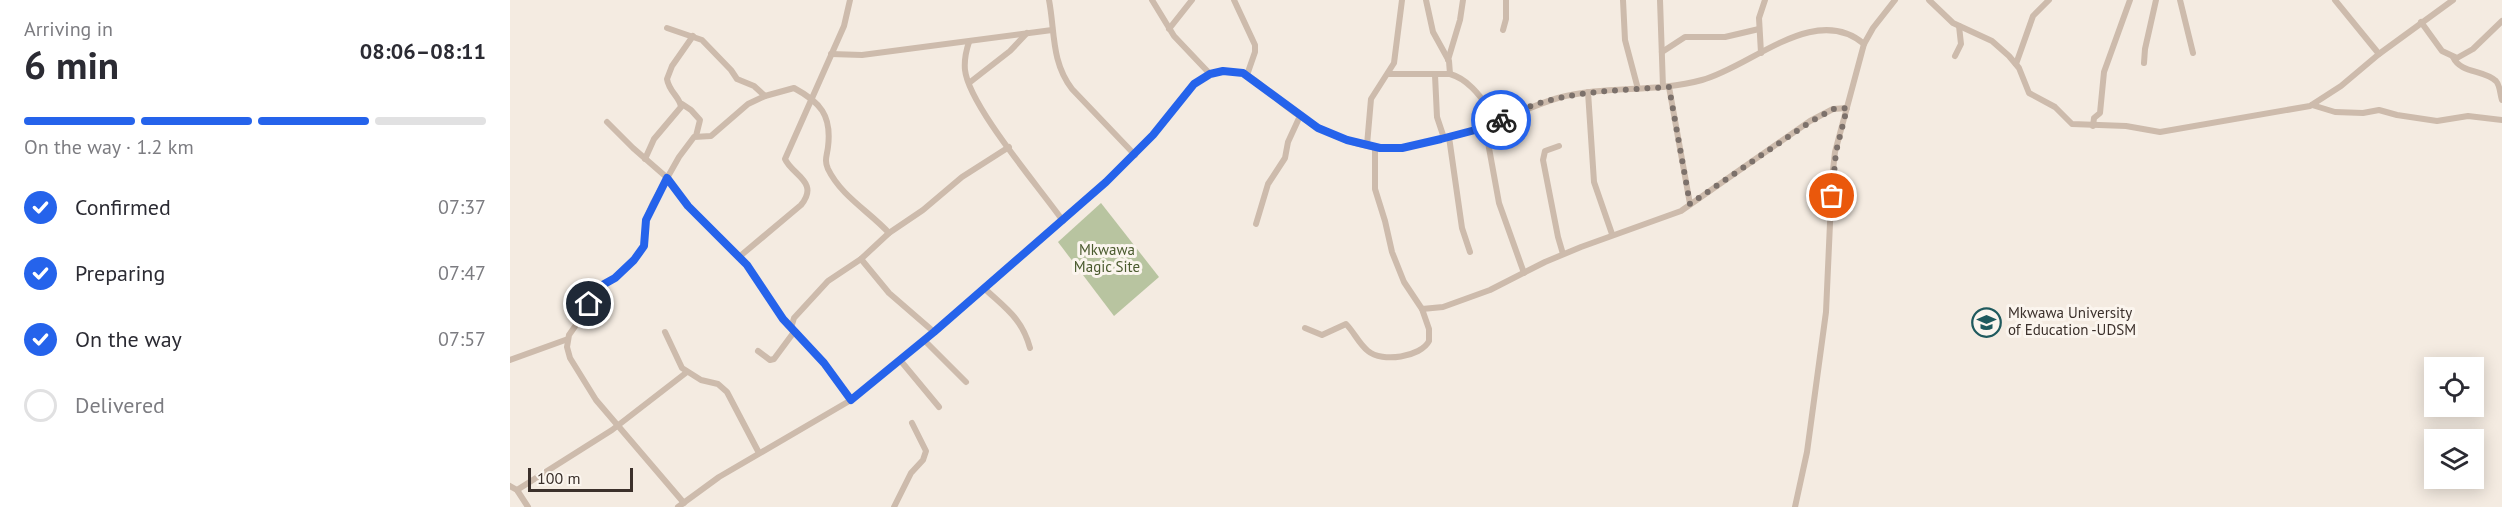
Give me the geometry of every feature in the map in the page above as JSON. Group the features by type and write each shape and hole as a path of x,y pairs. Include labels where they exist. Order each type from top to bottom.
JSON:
{"street":[{"path":"739,257 801,205 806,197 806,185 786,159 844,26 850,0"},
{"path":"1049,0 1060,71 1067,83 1135,155"},
{"path":"1152,0 1169,29 1210,74"},
{"path":"1169,29 1191,0"},
{"path":"1234,0 1256,45 1256,52 1247,75"},
{"path":"1367,145 1371,99 1373,91 1388,74 1396,53 1402,0"},
{"path":"1426,0 1433,32 1448,60 1450,74"},
{"path":"1448,60 1460,20 1463,0"},
{"path":"1503,30 1506,19 1506,0"},
{"path":"1623,0 1625,40 1638,89"},
{"path":"1660,0 1666,87 1690,204"},
{"path":"1761,53 1759,18 1765,0"},
{"path":"1794,507 1807,452 1823,341 1829,276 1832,179 1836,152 1864,44 1873,28 1895,0"},
{"path":"1929,0 1953,23 1992,41 2016,64 2026,87 2034,96 2055,107 2072,124 2126,126 2160,132 2276,114 2313,105 2453,0"},
{"path":"2016,64 2033,16 2049,0"},
{"path":"2093,126 2094,118 2100,113 2106,67 2130,0"},
{"path":"2144,63 2156,0"},
{"path":"2180,0 2193,54"},
{"path":"2335,0 2379,54"},
{"path":"2453,57 2466,54 2499,28 2502,21"},
{"path":"2421,22 2439,47 2464,69 2496,81 2502,100"},
{"path":"1955,56 1961,44 1959,26"},
{"path":"667,28 705,42 739,81 754,86 765,96"},
{"path":"1662,52 1685,37 1725,37 1759,29"},
{"path":"831,54 862,55 1052,30"},
{"path":"693,36 672,66 667,79 672,93 700,120 696,136 686,146 646,220 644,246 634,260 615,278 597,288 568,339 567,347 580,377 596,400 619,425 681,505 719,477 851,400 1063,221 1135,155 1188,90 1210,74 1231,70 1247,75 1318,128 1367,145 1402,148 1485,126 1541,103 1588,92 1666,87 1718,75 1793,36 1837,30 1850,34 1864,44"},
{"path":"969,83 1010,51 1027,33"},
{"path":"969,42 965,54 965,71 977,101 1063,221"},
{"path":"1388,74 1450,74 1459,77 1470,85 1499,121"},
{"path":"1435,75 1437,117 1446,137 1461,228 1470,252"},
{"path":"696,136 711,136 738,111 765,96 792,87 812,98 822,108 826,117 828,147 825,158 830,172 848,195 889,233"},
{"path":"1588,92 1594,182 1612,234"},
{"path":"645,159 654,140 679,111 682,104"},
{"path":"2313,105 2335,112 2363,113 2379,110 2397,116 2437,121 2468,116 2502,120"},
{"path":"1422,309 1443,308 1490,290 1563,254 1612,234 1660,220 1690,204 1810,122 1833,109 1847,108"},
{"path":"1256,224 1268,184 1285,158 1288,142 1300,116"},
{"path":"608,122 667,178 688,206 739,257 793,330 824,363 851,400"},
{"path":"1485,126 1499,203 1524,273"},
{"path":"1559,146 1545,151 1544,160 1563,254"},
{"path":"758,351 770,360 774,359 793,330 794,318 820,288 842,270 861,259 889,233 980,164 1009,147"},
{"path":"1305,328 1322,335 1346,324 1365,349 1383,357 1424,349 1429,341 1429,329 1422,309 1404,282 1392,252 1375,189 1376,147"},
{"path":"861,259 889,293 934,332"},
{"path":"984,288 1016,317 1025,332 1030,348"},
{"path":"665,332 672,350 687,372 701,380 711,381 723,387 759,453"},
{"path":"510,360 568,339"},
{"path":"924,340 966,382"},
{"path":"900,360 939,407"},
{"path":"517,490 619,425 687,372"},
{"path":"894,507 911,473 923,460 926,451 912,423"},
{"path":"510,486 517,490 528,507"}],"green space":[{"name":"Mkwawa Magic Site","path":"1101,203 1159,277 1114,316 1058,242"}],"way so far":[{"path":"1501,120 1541,103 1577,94 1669,87 1690,204 1810,122 1833,109 1847,108 1836,152 1832,196"}],"place":[{"name":"Mkwawa University of Education -UDSM","path":"1987,322"}],"route":[{"path":"589,304 597,288 615,278 634,260 644,246 646,220 667,178 688,206 721,236 747,265 783,319 803,342 814,350 851,400 934,332 1020,255 1082,204 1135,155 1188,90 1210,74 1231,70 1243,73 1318,128 1347,140 1380,148 1402,148 1441,139 1479,129 1501,120"}]}
